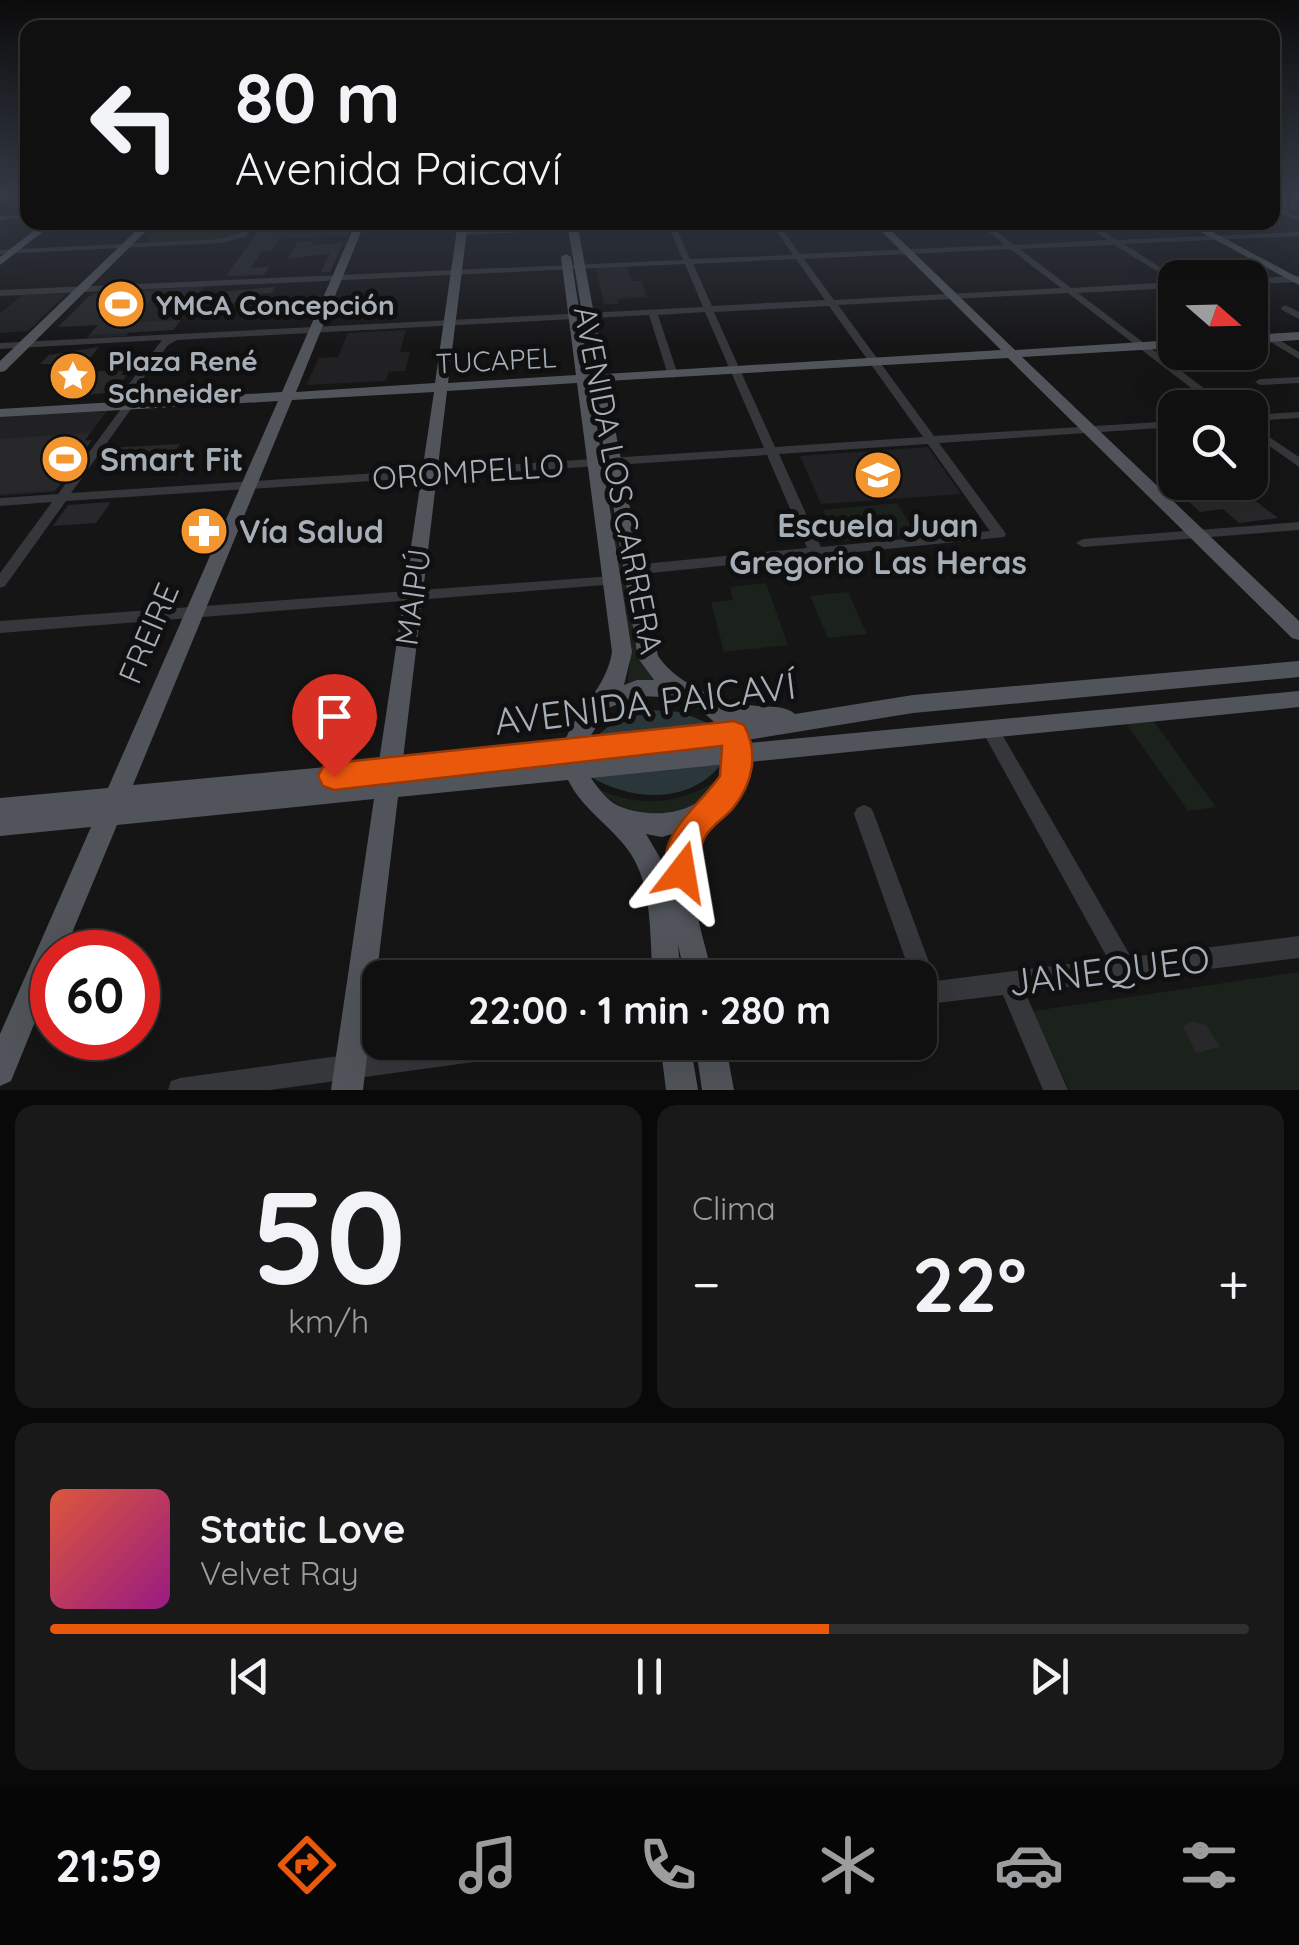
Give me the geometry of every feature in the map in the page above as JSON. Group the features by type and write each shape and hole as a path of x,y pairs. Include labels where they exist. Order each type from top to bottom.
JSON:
{"main road":[{"path":"0,262 21,246"},
{"path":"0,368 127,246"},
{"name":"FREIRE","path":"0,1070 350,246"},
{"name":"MAIPÚ","path":"349,1078 460,246"},
{"name":"AVENIDA LOS CARRERA","path":"570,246 604,461 632,570 648,658 660,674 720,713 736,742"},
{"path":"899,246 1296,633"},
{"path":"1232,246 1298,277"},
{"path":"1251,246 1298,277"},
{"path":"1270,338 1299,336"},
{"name":"TUCAPEL","path":"0,413 1158,345"},
{"name":"AVENIDA LOS CARRERA","path":"575,759 582,726 605,702 622,659 604,461"},
{"name":"AVENIDA PAICAVÍ","path":"736,742 836,715 912,704 1293,666"},
{"path":"605,702 646,687 778,718 836,715"},
{"name":"AVENIDA PAICAVÍ","path":"0,809 115,805 736,742 990,729 1299,699"},
{"path":"696,960 682,862 690,832 734,780 736,742"},
{"path":"575,759 590,798 634,836 652,871 664,960"},
{"name":"AVENIDA PAICAVÍ","path":"0,825 115,805"},
{"path":"612,815 636,824 662,826 688,821 710,809"},
{"path":"678,1060 682,1090"},
{"path":"713,1060 718,1090"}],"street":[{"path":"0,252 127,246"},
{"path":"682,246 816,552"},
{"path":"632,570 996,536 998,530 790,246"},
{"path":"1010,246 1200,390"},
{"path":"0,294 1013,246"},
{"path":"1120,246 1158,271"},
{"path":"1268,280 1298,277"},
{"path":"0,346 1158,283"},
{"path":"746,290 754,308"},
{"path":"1285,308 1299,316"},
{"path":"653,313 673,375"},
{"path":"1270,338 1299,356"},
{"path":"107,407 124,399 166,339"},
{"path":"1260,382 1299,380"},
{"path":"0,583 129,406 132,388"},
{"path":"1268,417 1299,415"},
{"name":"OROMPELLO","path":"0,502 1158,425"},
{"path":"1268,440 1299,463"},
{"path":"1083,543 1299,526"},
{"path":"0,628 612,581"},
{"path":"990,729 1126,968"},
{"path":"864,814 913,960"},
{"name":"JANEQUEO","path":"937,991 1299,948"},
{"path":"1009,983 1056,1090"},
{"path":"180,1090 349,1078 440,1060"}],"shaded area":[{"path":"627,267 632,281 642,281 647,297 604,304 596,268"},
{"path":"205,286 180,311 183,313 178,320 137,323 126,336 87,338 110,312 94,297 88,297 93,293"},
{"path":"66,294 28,331 0,333 0,313 23,295"},
{"path":"406,330 400,352 410,352 405,371 389,372 386,381 306,385 319,358 338,357 348,333"},
{"path":"107,411 85,440 92,440 54,492 0,496 0,417"},
{"name":"Escuela Juan Gregorio Las Heras","path":"928,447 961,494 821,504 800,456"},
{"path":"603,464 637,652 653,680 628,683 630,654"},
{"path":"897,503 916,534 838,542 823,510"},
{"path":"766,583 788,645 724,652 711,602 733,600 730,587"},
{"path":"848,592 867,634 828,638 810,596"},
{"path":"651,710 681,712 715,726 595,737 617,720"},
{"path":"1152,719 1216,807 1188,811 1125,722"},
{"path":"722,763 694,786 660,795 624,791 591,777"},
{"path":"726,773 701,804 674,814 633,810 597,789 631,799 664,800 696,792"},
{"path":"1299,972 1299,1090 1069,1090 1033,1011"}],"building":[{"path":"247,246 274,246 271,251 262,251 251,268 269,267 264,275 226,276"},
{"path":"295,246 342,246 330,272 321,272 330,253 288,259"},
{"path":"275,287 272,293 253,294 242,303 210,304 218,292"},
{"path":"157,292 132,322 181,320 173,330 89,335 98,325 58,327 89,296"},
{"path":"99,347 79,371 124,371 121,375 127,375 116,389 106,393 84,395 90,387 60,382 53,375 53,364 40,364 49,355"},
{"path":"90,433 84,441 92,440 56,490 0,494 0,439"},
{"path":"180,444 174,454 100,459 108,448"},
{"path":"1187,500 1254,500 1278,518 1239,523 1223,509 1200,512"},
{"path":"111,502 96,523 53,526 68,505"},
{"path":"1192,1021 1206,1025 1220,1047 1196,1053 1183,1026"}],"place":[{"name":"YMCA Concepción","path":"121,304"},
{"name":"Plaza René Schneider","path":"73,376"},
{"name":"Smart Fit","path":"65,459"},
{"name":"Escuela Juan Gregorio Las Heras","path":"878,475"},
{"name":"Vía Salud","path":"204,531"}],"route":[{"path":"334,776 734,733 739,759 734,780 722,799 695,823 686,843 682,872"}]}
